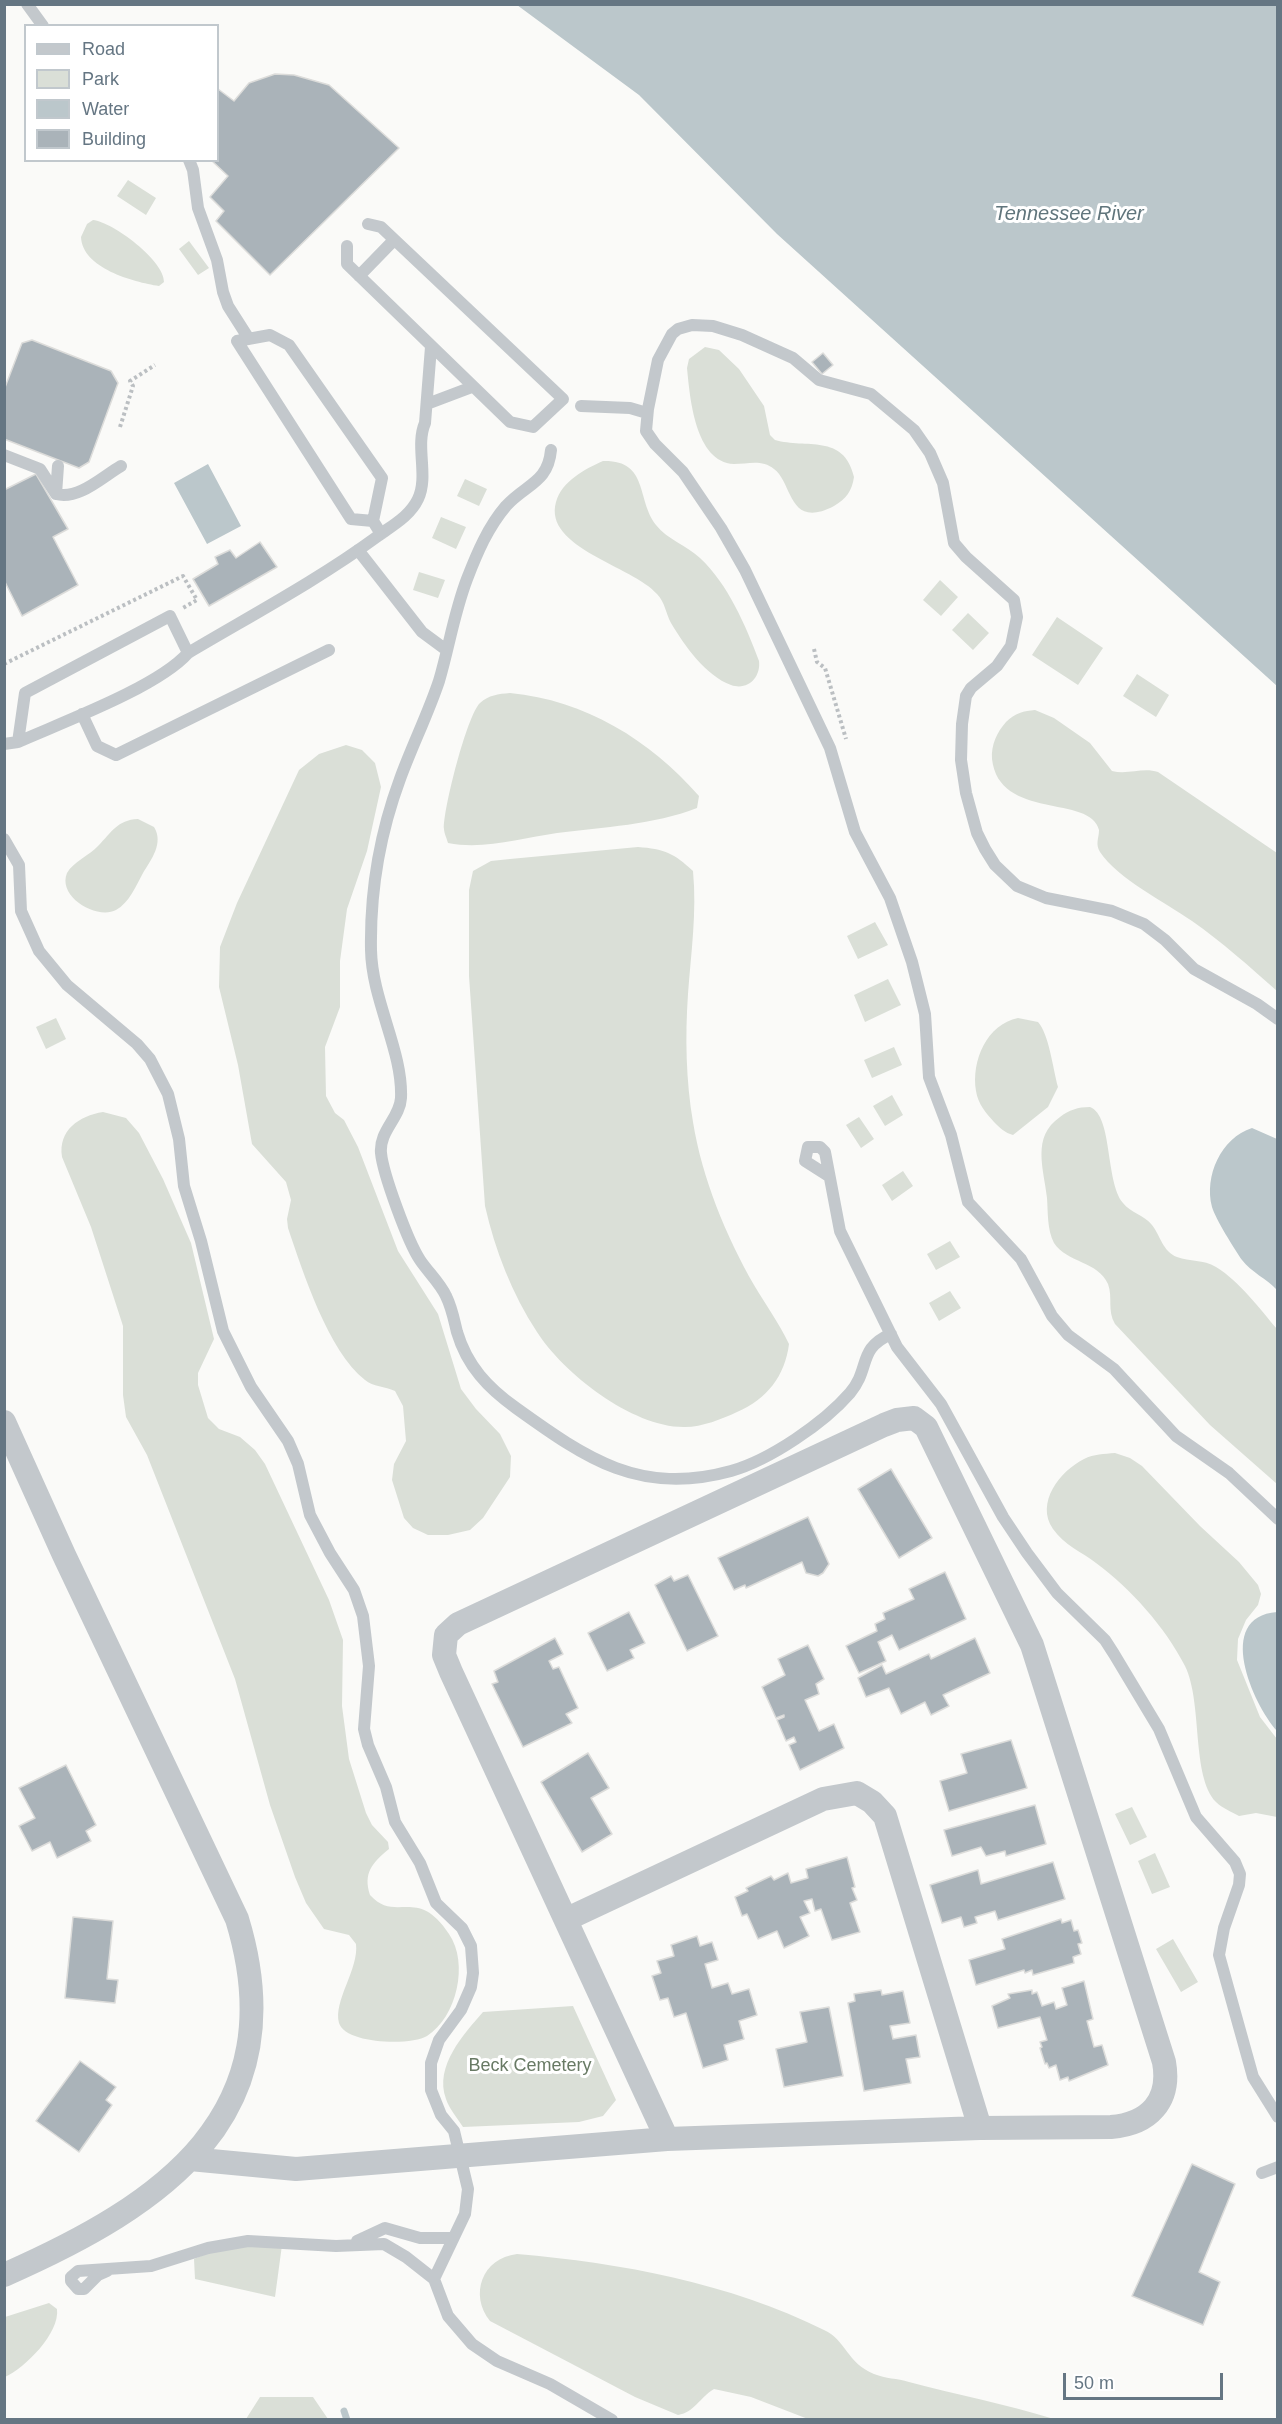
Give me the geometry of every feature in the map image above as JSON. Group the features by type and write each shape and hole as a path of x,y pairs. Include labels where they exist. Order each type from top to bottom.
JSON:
{"street":[{"path":"190,2159 296,2169 667,2139 980,2128 1126,2126 1153,2110 1163,2095 1167,2079 1032,1645 926,1427 914,1418 897,1420 884,1425 450,1629 444,1644 451,1672 667,2139"},
{"path":"4,1422 69,1566 226,1893 246,1948 251,2013 244,2072 236,2096 222,2122 190,2159 139,2203 75,2244 4,2275"},
{"path":"567,1919 823,1799 857,1793 872,1802 885,1816 980,2128"}],"lane":[{"path":"27,4 42,24"},
{"path":"190,162 194,170 198,208 218,260 223,292 228,306 249,339"},
{"path":"347,246 347,264 358,276 510,422 533,427 563,399 381,227 368,224"},
{"path":"358,276 394,240"},
{"path":"1278,1019 1257,1004 1194,969 1165,940 1144,924 1112,911 1046,898 1017,886 995,865 972,818 963,777 960,740 963,716 971,687 997,666 1011,646 1017,617 1014,600 966,557 954,543 947,496 937,468 926,447 906,421 871,394 819,380 793,358 734,332 702,325 678,329 666,341 658,360 647,413 646,431 692,485 745,570 830,748 855,832 890,898 912,962 926,1014 929,1077 951,1135 968,1202 1021,1259 1060,1327 1114,1369 1176,1436 1229,1473 1278,1519"},
{"path":"373,521 351,519 237,341 270,335 289,345 382,478 373,521 381,534"},
{"path":"4,744 18,742 82,714 177,666 188,653 358,550 397,523 419,498 422,432 427,404 431,347"},
{"path":"427,404 472,387"},
{"path":"581,406 630,408 647,413"},
{"path":"551,450 550,464 543,476 506,507 485,538 464,586 445,649 438,684 398,784 383,833 373,903 371,951 375,990 396,1063 401,1096 399,1109 383,1136 381,1157 415,1251 445,1292 463,1348 482,1380 516,1408 609,1467 636,1476 688,1479 736,1470 755,1462 821,1419 852,1390 861,1375 868,1351 875,1341 891,1334"},
{"path":"4,455 40,469 56,494 67,496 81,491 121,466"},
{"path":"56,494 58,466"},
{"path":"358,550 401,609 422,632 445,649"},
{"path":"18,742 25,693 170,616 188,653"},
{"path":"82,714 97,746 116,755 329,651"},
{"path":"4,839 19,865 21,911 39,951 67,985 137,1044 150,1059 173,1107 184,1186 223,1331 251,1387 288,1441 298,1464 306,1503 316,1528 359,1603 369,1666 364,1729 368,1745 386,1787 395,1822 420,1863 436,1903 462,1928 471,1946 473,1973 471,1987 461,2010 434,2049 429,2076 436,2104 454,2131 468,2181 465,2214 434,2279"},
{"path":"827,1175 840,1230 906,1360 941,1404 1016,1538 1057,1593 1105,1640 1119,1661 1159,1729 1196,1818 1235,1862 1240,1874 1239,1885 1224,1928 1219,1955 1253,2077 1278,2117"},
{"path":"1262,2173 1278,2168"},
{"path":"351,2245 385,2228 420,2238 453,2238"},
{"path":"107,2271 159,2264 208,2248 248,2241 384,2244 406,2257 434,2279 448,2316 472,2344 497,2361 550,2384 612,2420"}],"path":[{"path":"120,427 133,386 130,381 155,365"},
{"path":"4,664 183,576 197,600 170,616"},
{"path":"814,649 817,662 825,668"}],"green space":[{"path":"128,180 156,198 146,215 117,196"},
{"path":"93,220 113,228 136,244 156,264 162,273 164,282 159,286 136,281 99,265 84,248 81,237 87,224"},
{"path":"189,241 209,268 198,275 179,249"},
{"path":"705,347 719,350 739,369 764,406 770,435 775,440 822,445 842,454 849,463 854,477 848,494 842,500 819,512 808,512 800,509 794,502 774,469 765,464 734,464 721,461 711,452 703,441 697,426 687,368 689,359"},
{"path":"603,461 618,462 635,474 656,525 666,535 700,558 728,593 759,661 756,677 748,684 731,685 713,675 682,641 657,594 629,574 576,544 563,532 556,518 556,502 559,495 575,477"},
{"path":"465,479 487,489 479,506 457,496"},
{"path":"441,517 466,527 456,549 432,538"},
{"path":"419,572 445,580 438,598 413,590"},
{"path":"940,580 958,597 941,616 923,600"},
{"path":"968,613 989,633 973,650 952,630"},
{"path":"1057,617 1103,648 1078,685 1032,655"},
{"path":"1137,674 1169,695 1156,717 1123,696"},
{"path":"510,693 564,704 614,726 659,757 680,776 699,796 697,808 646,822 557,833 503,843 462,845 448,843 444,829 447,803 469,725 483,700 494,695"},
{"path":"1035,710 1054,718 1090,743 1112,771 1158,772 1277,853 1277,991 1203,929 1118,872 1100,852 1097,844 1099,830 1092,819 1080,812 1027,799 1011,791 998,778 992,759 992,749 997,734 1013,716"},
{"path":"346,745 362,750 375,763 381,787 367,851 347,909 340,961 340,1007 325,1047 326,1096 335,1113 344,1120 358,1147 398,1251 438,1314 461,1389 500,1434 511,1456 510,1477 483,1518 470,1530 448,1535 428,1535 413,1528 404,1518 392,1480 394,1464 406,1441 403,1406 395,1391 368,1382 352,1367 339,1350 318,1310 288,1228 287,1219 291,1200 286,1182 252,1144 238,1065 219,987 220,947 237,903 299,770 319,754"},
{"path":"138,819 154,827 158,839 153,857 132,894 121,907 108,912 99,912 81,904 68,890 65,882 67,873 73,865 95,849 120,824"},
{"path":"638,847 668,853 693,871 694,917 686,1043 689,1091 697,1143 716,1206 734,1247 789,1344 779,1376 766,1393 748,1407 692,1427 665,1425 622,1408 582,1380 549,1348 537,1332 512,1287 499,1255 485,1206 469,976 469,890 473,871 491,861"},
{"path":"875,922 888,945 858,959 847,936"},
{"path":"888,979 901,1005 865,1022 854,995"},
{"path":"56,1018 66,1039 46,1049 36,1027"},
{"path":"1018,1018 1038,1022 1042,1028 1048,1043 1058,1087 1048,1107 1013,1135 991,1119 983,1108 977,1096 975,1079 979,1056 990,1036 1007,1022"},
{"path":"894,1047 902,1065 872,1078 864,1060"},
{"path":"892,1095 903,1115 885,1126 873,1106"},
{"path":"1090,1107 1097,1113 1102,1123 1113,1180 1123,1203 1149,1222 1172,1255 1206,1263 1225,1273 1249,1296 1277,1329 1277,1484 1210,1425 1115,1324 1111,1314 1108,1284 1103,1276 1090,1266 1067,1255 1054,1243 1048,1220 1042,1144 1051,1125 1060,1117 1074,1109"},
{"path":"103,1112 126,1118 139,1133 163,1179 191,1243 214,1339 198,1373 198,1385 208,1418 219,1429 240,1437 255,1450 265,1464 329,1600 343,1640 342,1706 349,1759 366,1813 372,1825 388,1842 389,1849 370,1869 368,1887 370,1895 380,1903 389,1906 427,1911 449,1934 455,1946 459,1974 452,2003 446,2016 437,2027 427,2036 419,2039 394,2042 365,2039 344,2030 339,2023 338,2014 354,1964 356,1944 349,1935 324,1929 306,1903 270,1805 235,1679 147,1455 126,1417 123,1395 123,1326 91,1227 62,1157 63,1139 72,1126 86,1117"},
{"path":"859,1117 874,1139 861,1148 846,1125"},
{"path":"903,1171 913,1186 892,1201 882,1185"},
{"path":"950,1241 960,1257 936,1270 927,1254"},
{"path":"950,1291 961,1308 939,1321 929,1303"},
{"path":"1115,1453 1130,1458 1142,1466 1200,1526 1239,1562 1258,1585 1261,1594 1258,1605 1246,1620 1238,1639 1237,1660 1260,1717 1277,1739 1277,1817 1256,1813 1239,1816 1216,1802 1208,1790 1203,1775 1194,1699 1185,1666 1177,1651 1134,1597 1109,1573 1062,1540 1048,1519 1049,1499 1066,1471 1088,1457"},
{"path":"1132,1807 1147,1837 1130,1845 1115,1814"},
{"path":"1155,1853 1170,1887 1152,1894 1138,1861"},
{"path":"1173,1939 1198,1982 1181,1992 1156,1949"},
{"name":"Beck Cemetery","path":"573,2006 616,2100 603,2116 579,2122 463,2127 446,2099 443,2087 444,2075 453,2051 483,2012"},
{"path":"282,2245 275,2297 195,2279 194,2259 215,2251"},
{"path":"517,2254 596,2263 713,2288 788,2314 824,2330 837,2340 858,2364 874,2374 1054,2419 808,2419 751,2397 714,2389 689,2411 678,2415 635,2397 490,2321 480,2300 482,2279 495,2262"},
{"path":"49,2303 57,2309 53,2328 47,2339 31,2358 5,2377 5,2317"},
{"path":"260,2397 313,2397 328,2419 246,2419"}],"water":[{"name":"Tennessee River","path":"517,5 1277,5 1277,686 777,234 639,95"},
{"path":"208,464 241,526 207,544 174,483"},
{"path":"1252,1128 1277,1139 1277,1290 1242,1260 1217,1219 1210,1195 1217,1160 1232,1140"},
{"path":"1278,1612 1277,1731 1258,1702 1250,1683 1244,1663 1243,1645 1247,1629 1258,1617"}],"building":[{"path":"275,74 294,75 329,85 399,148 270,275 216,221 224,211 210,197 228,176 213,162 219,162 219,90 234,101 249,83"},
{"path":"32,340 111,371 118,383 89,462 79,468 4,439 4,390 22,343"},
{"path":"823,353 833,365 822,374 812,362"},
{"path":"36,474 68,529 53,537 78,585 22,616 4,580 4,490"},
{"path":"260,542 277,567 209,606 193,579 218,564 215,557 230,550 236,558"},
{"path":"891,1469 932,1538 899,1558 858,1489"},
{"path":"808,1517 829,1564 823,1573 818,1576 806,1573 802,1562 746,1588 745,1585 734,1590 718,1558"},
{"path":"945,1572 966,1619 899,1650 892,1635 878,1642 886,1661 859,1673 846,1646 877,1631 875,1624 885,1619 883,1613 914,1599 909,1589"},
{"path":"688,1575 718,1636 687,1651 655,1585 671,1576 674,1581"},
{"path":"629,1612 645,1643 630,1650 634,1658 607,1671 588,1633"},
{"path":"555,1638 563,1654 549,1661 553,1669 559,1667 578,1708 566,1714 572,1723 523,1747 492,1684 498,1682 494,1671"},
{"path":"975,1638 990,1673 943,1695 949,1706 931,1715 925,1702 901,1714 889,1688 866,1697 858,1678 882,1665 886,1674 929,1654 931,1659"},
{"path":"808,1645 824,1679 816,1684 819,1694 805,1700 819,1731 834,1724 844,1748 800,1770 789,1745 796,1742 794,1737 786,1741 777,1720 784,1715 776,1718 762,1687 785,1675 778,1659"},
{"path":"1011,1740 1027,1788 949,1811 940,1781 967,1773 961,1754"},
{"path":"588,1753 609,1788 591,1798 612,1834 582,1852 541,1782"},
{"path":"66,1765 96,1825 86,1831 91,1841 57,1858 50,1842 32,1851 19,1826 35,1818 19,1788"},
{"path":"1035,1805 1046,1844 1006,1856 1005,1851 986,1856 981,1847 952,1856 944,1830"},
{"path":"847,1857 855,1887 852,1888 857,1900 850,1903 860,1932 832,1940 821,1909 815,1911 812,1899 804,1901 810,1913 800,1917 809,1936 784,1948 777,1931 758,1939 747,1914 742,1916 735,1897 748,1891 746,1888 771,1876 774,1880 788,1873 791,1883 808,1878 806,1869"},
{"path":"1053,1862 1065,1899 998,1920 995,1911 975,1917 977,1923 964,1927 961,1917 942,1923 930,1885 978,1870 981,1884"},
{"path":"73,1917 113,1921 107,1979 118,1980 115,2003 65,1998"},
{"path":"1061,1919 1062,1923 1071,1920 1074,1931 1078,1930 1082,1943 1078,1944 1081,1954 1073,1957 1074,1963 1033,1975 1032,1970 1025,1973 1024,1970 976,1985 969,1960 1005,1949 1002,1939"},
{"path":"697,1936 700,1946 712,1942 718,1960 705,1964 712,1988 728,1983 732,1994 749,1989 757,2015 739,2021 744,2039 724,2045 728,2060 703,2068 686,2013 674,2017 668,1998 660,2000 652,1976 661,1973 657,1961 674,1956 671,1945"},
{"path":"1084,1981 1093,2019 1087,2021 1094,2047 1102,2045 1108,2065 1069,2081 1068,2077 1060,2080 1056,2065 1049,2068 1047,2063 1045,2064 1040,2042 1047,2040 1040,2017 998,2028 992,2006 1010,1998 1008,1994 1032,1990 1032,1994 1037,1992 1042,2006 1054,2002 1056,2009 1067,2005 1062,1988"},
{"path":"881,1990 882,1995 903,1991 910,2023 890,2026 893,2039 916,2035 920,2057 906,2059 911,2083 864,2091 848,2003 855,2001 854,1994"},
{"path":"829,2007 843,2076 784,2087 776,2049 807,2042 800,2012"},
{"path":"80,2061 116,2087 106,2100 112,2105 79,2152 36,2121"},
{"path":"1192,2164 1235,2184 1199,2272 1220,2282 1203,2325 1132,2296"}],"waterway":[{"path":"344,2411 347,2420"}]}
